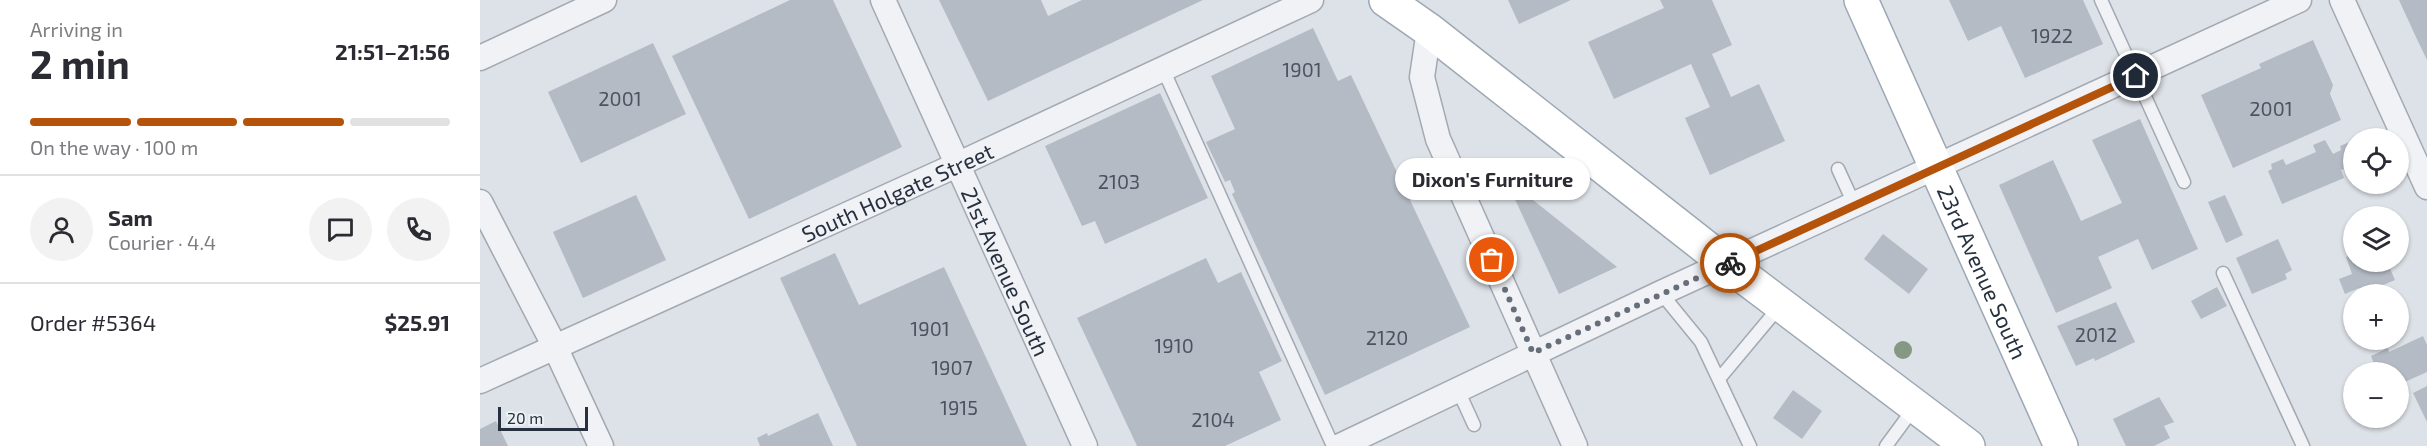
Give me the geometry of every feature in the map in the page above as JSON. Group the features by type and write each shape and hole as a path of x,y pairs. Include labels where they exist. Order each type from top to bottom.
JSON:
{"main road":[{"path":"1386,0 1429,30 1727,264 1968,446"},
{"name":"23rd Avenue South","path":"1861,0 2061,446"}],"street":[{"path":"480,58 604,0"},
{"name":"21st Avenue South","path":"883,0 1085,446"},
{"name":"South Holgate Street","path":"480,381 959,164 1311,0"},
{"path":"1340,446 1660,293 1855,206 2299,0"},
{"path":"2342,0 2427,187"},
{"path":"1429,30 1422,77 1438,139 1575,446"},
{"path":"480,202 555,347 601,446"}],"lane":[{"path":"2101,0 2184,182"},
{"path":"1163,69 1333,446"},
{"path":"1838,169 1855,206"},
{"path":"2223,273 2303,446"},
{"path":"1660,293 1701,342 1750,446"},
{"path":"1719,379 1781,305"},
{"path":"1458,390 1474,425"},
{"path":"1886,446 1916,406"}],"building":[{"path":"790,0 833,0 902,147 749,219 672,56"},
{"path":"939,0 1041,0 1048,16 1082,0 1203,0 988,101"},
{"path":"1508,0 1571,0 1519,24"},
{"path":"1660,0 1712,0 1732,45 1712,54 1731,97 1759,84 1785,141 1710,175 1685,118 1710,107 1691,64 1614,99 1588,42 1664,8"},
{"path":"1949,0 2083,0 2103,44 2025,78 2001,26 1968,41"},
{"path":"2399,0 2427,0 2427,60 2415,35"},
{"path":"1313,28 1338,81 1351,75 1470,327 1325,395 1232,194 1235,192 1230,180 1225,182 1206,142 1235,129 1211,76"},
{"path":"2313,40 2333,85 2330,94 2341,120 2233,168 2201,95 2261,68 2259,64"},
{"path":"653,43 686,114 581,163 548,92"},
{"path":"1160,93 1208,198 1105,244 1095,221 1082,226 1045,146"},
{"path":"2140,119 2198,249 2152,270 2138,239 2098,257 2112,288 2056,313 1999,185 2053,160 2081,221 2122,203 2092,140"},
{"path":"2325,140 2333,154 2341,150 2340,146 2343,145 2343,169 2341,170 2343,178 2282,204 2268,171 2272,169 2271,164 2283,159 2286,165 2316,152 2313,145"},
{"path":"1518,188 1617,267 1559,294 1512,193"},
{"path":"636,195 666,260 583,298 553,232"},
{"path":"2225,195 2243,235 2226,243 2208,202"},
{"path":"1883,234 1928,269 1909,294 1864,259"},
{"path":"2278,239 2292,270 2285,274 2287,279 2252,294 2236,258"},
{"path":"835,253 859,305 944,267 1027,446 857,446 780,278"},
{"path":"1206,258 1218,283 1241,272 1282,361 1259,372 1281,420 1225,446 1137,446 1077,318"},
{"path":"2351,272 2392,272 2395,280 2386,284 2343,284 2343,289 2339,279 2352,274"},
{"path":"2217,287 2227,306 2201,319 2191,301"},
{"path":"2116,302 2135,342 2095,361 2094,358 2076,366 2057,326"},
{"path":"2423,336 2427,345 2427,372 2409,380 2409,362 2373,362 2371,356 2384,350 2389,352 2409,350 2409,343"},
{"path":"2427,386 2427,422 2413,393"},
{"path":"1793,390 1822,411 1802,439 1773,418"},
{"path":"2159,397 2174,422 2164,426 2170,438 2154,446 2126,446 2113,419"},
{"path":"818,413 833,446 760,446 757,438 767,433 768,436"},
{"path":"496,421 508,446 480,446 480,429"}],"way so far":[{"path":"1492,260 1533,353 1660,293 1730,263"}],"place":[{"name":"Dixon's Furniture","path":"1492,260"}],"route":[{"path":"1730,263 2136,76"}]}
